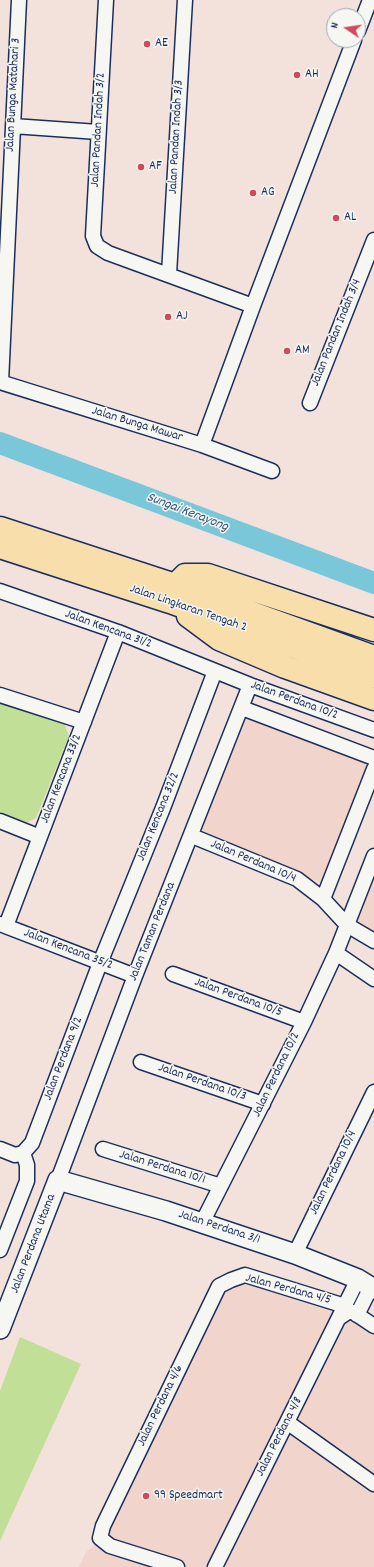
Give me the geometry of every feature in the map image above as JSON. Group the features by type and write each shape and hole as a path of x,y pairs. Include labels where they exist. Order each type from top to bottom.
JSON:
{"highway":[{"name":"Jalan Lingkaran Tengah 2","path":"0,528 172,594 374,676"},
{"name":"Jalan Lingkaran Tengah 2","path":"0,547 172,594 374,657"},
{"path":"374,630 208,574 185,575 172,594 219,639 285,668 374,699"}],"street":[{"name":"Jalan Bunga Matahari 3","path":"0,382 19,0"},
{"name":"Jalan Pandan Indah 3/2","path":"106,0 93,236 97,246 108,253 169,274"},
{"name":"Jalan Pandan Indah 3/3","path":"169,274 185,0"},
{"path":"366,10 370,0"},
{"path":"202,446 252,306 351,48"},
{"path":"13,126 98,132"},
{"name":"Jalan Pandan Indah 3/4","path":"310,403 374,240"},
{"path":"169,274 252,306"},
{"name":"Jalan Bunga Mawar","path":"0,382 202,446 272,471"},
{"name":"Jalan Kencana 31/2","path":"0,591 118,632 215,671"},
{"name":"Jalan Kencana 33/2","path":"3,925 40,837 118,632"},
{"name":"Jalan Perdana 10/2","path":"215,671 374,730"},
{"name":"Jalan Kencana 32/2","path":"100,963 163,808 215,671"},
{"name":"Jalan Taman Perdana","path":"58,1180 250,685"},
{"path":"0,695 84,722"},
{"path":"242,708 374,758"},
{"path":"323,899 374,769"},
{"path":"0,821 40,837"},
{"name":"Jalan Perdana 10/4","path":"192,836 297,879 323,899 347,925 374,941"},
{"name":"Jalan Perdana 10/2","path":"202,1223 304,1022 336,953 374,856"},
{"name":"Jalan Kencana 35/2","path":"3,925 136,976"},
{"path":"336,953 374,979"},
{"name":"Jalan Perdana 9/2","path":"24,1153 32,1143 100,963"},
{"name":"Jalan Perdana 10/5","path":"173,974 304,1022"},
{"name":"Jalan Perdana 10/3","path":"141,1062 263,1104"},
{"name":"Jalan Perdana 10/4","path":"295,1254 374,1092"},
{"name":"Jalan Perdana 10/1","path":"103,1149 221,1186"},
{"path":"0,1150 16,1155 24,1153 27,1165 27,1181 0,1250"},
{"name":"Jalan Perdana 3/1","path":"58,1180 202,1223 295,1254 368,1285"},
{"name":"Jalan Perdana Utama","path":"0,1329 58,1180"},
{"name":"Jalan Perdana 4/5","path":"231,1280 244,1275 342,1312 358,1314"},
{"name":"Jalan Perdana 4/6","path":"176,1567 110,1546 100,1538 103,1526 219,1286 231,1280"},
{"path":"368,1285 358,1314 374,1326"},
{"name":"Jalan Perdana 4/8","path":"215,1567 342,1312 368,1285"},
{"path":"287,1422 374,1484"}],"shaded area":[{"path":"243,715 370,761 324,884 198,834"},
{"path":"374,868 374,936 352,922"},
{"path":"244,1280 338,1309 374,1333 374,1567 79,1567 86,1552 98,1543 222,1290"}],"green space":[{"path":"0,703 64,723 69,736 36,818 26,823 0,812"},
{"path":"20,1337 81,1364 0,1541 0,1391"}],"waterway":[{"name":"Sungai Kerayong","path":"0,443 374,583"}],"place":[{"name":"AE","path":"147,44"},
{"name":"AH","path":"297,75"},
{"name":"AF","path":"141,167"},
{"name":"AG","path":"253,193"},
{"name":"AL","path":"336,218"},
{"name":"AJ","path":"168,317"},
{"name":"AM","path":"287,351"},
{"name":"99 Speedmart","path":"146,1496"}]}
